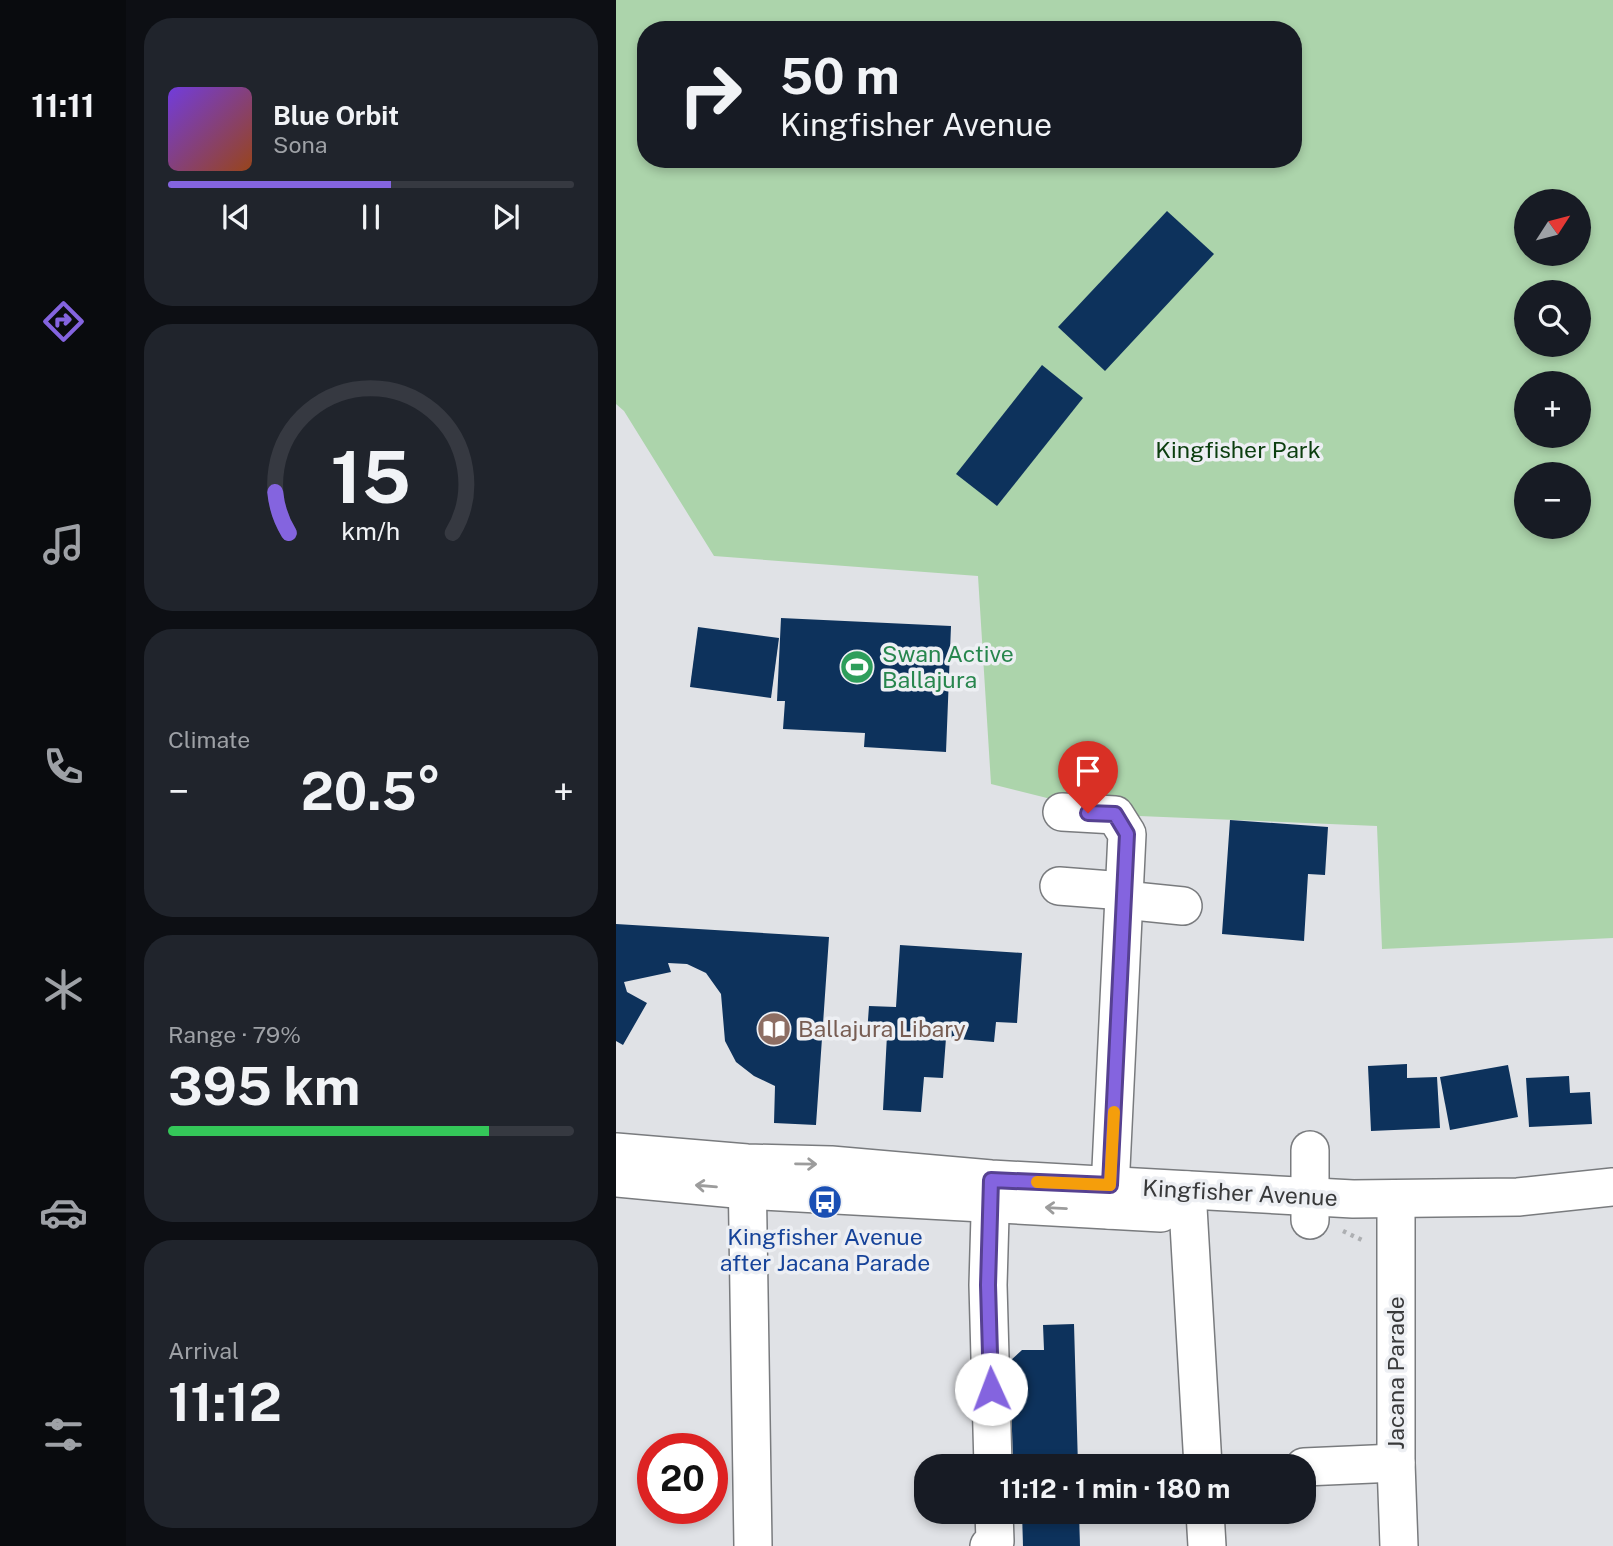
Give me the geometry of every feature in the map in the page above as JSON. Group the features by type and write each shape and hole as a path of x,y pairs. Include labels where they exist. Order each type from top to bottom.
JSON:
{"street":[{"path":"1062,812 1115,814 1127,834 1110,1198"},
{"path":"1059,887 1183,906"},
{"path":"1310,1150 1317,1216"},
{"name":"Kingfisher Avenue","path":"616,1152 746,1176"},
{"path":"746,1176 753,1546"},
{"name":"Kingfisher Avenue","path":"616,1178 746,1176 1188,1202 1388,1223 1613,1211"},
{"name":"Kingfisher Avenue","path":"1388,1223 1518,1197 1613,1187"},
{"path":"990,1192 988,1285 993,1454"},
{"path":"1188,1202 1202,1454"},
{"name":"Jacana Parade","path":"1388,1223 1399,1546"},
{"path":"1316,1466 1396,1463"},
{"path":"989,1546 995,1541 994,1524"},
{"path":"1206,1524 1207,1546"}],"path":[{"path":"1317,1216 1344,1231 1388,1223"}],"green space":[{"name":"Kingfisher Park","path":"616,0 1613,0 1613,938 1382,949 1377,826 1115,815 991,784 978,576 714,556 624,411 616,404"}],"building":[{"path":"1167,211 1214,254 1105,371 1058,327"},
{"path":"1042,365 1083,398 997,506 956,474"},
{"path":"781,618 951,626 946,752 864,747 865,733 783,729 785,701 777,701"},
{"path":"698,627 779,638 771,698 690,687"},
{"path":"1230,820 1328,827 1325,875 1308,874 1304,941 1222,934"},
{"name":"Ballajura Libary","path":"616,924 829,937 816,1125 774,1123 775,1086 754,1076 736,1062 725,1041 721,994 706,973 687,964 668,963 671,972 624,982 627,992 647,1003 623,1045 616,1041"},
{"path":"900,945 1022,953 1017,1023 996,1022 994,1042 946,1038 943,1078 924,1077 921,1112 883,1110 887,1035 867,1034 869,1006 896,1007"},
{"path":"1407,1064 1407,1078 1437,1077 1440,1128 1371,1131 1368,1066"},
{"path":"1508,1065 1518,1117 1450,1130 1440,1077"},
{"path":"1569,1076 1570,1093 1590,1092 1592,1124 1529,1127 1526,1078"},
{"path":"1074,1324 1078,1454 1013,1454 1010,1361 1022,1350 1044,1350 1043,1325"},
{"path":"1022,1524 1079,1524 1080,1546 1023,1546"}],"slow traffic":[{"path":"1037,1182 1110,1185 1114,1112"}],"place":[{"name":"Swan Active Ballajura","path":"857,667"},
{"name":"Ballajura Libary","path":"774,1029"},
{"name":"Kingfisher Avenue after Jacana Parade","path":"825,1202"}],"route":[{"path":"991,1389 988,1285 991,1180 1110,1185 1127,834 1115,814 1088,813"}]}
